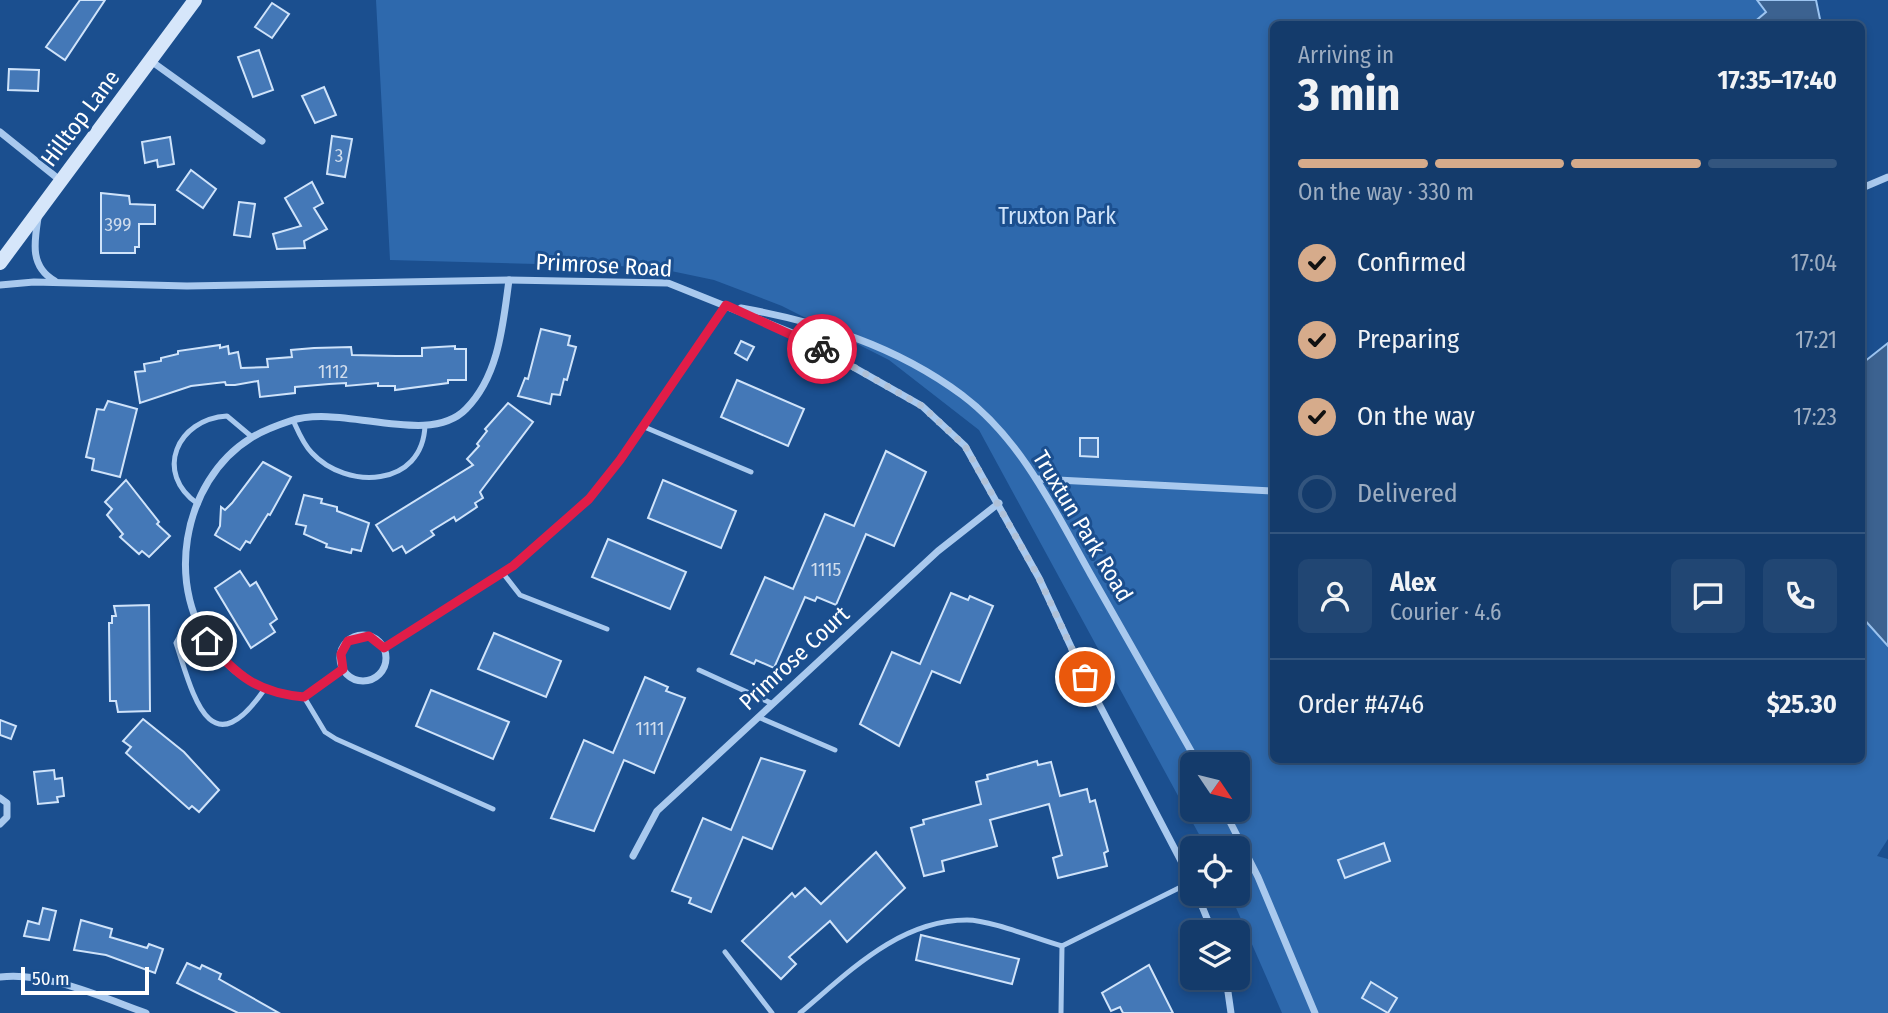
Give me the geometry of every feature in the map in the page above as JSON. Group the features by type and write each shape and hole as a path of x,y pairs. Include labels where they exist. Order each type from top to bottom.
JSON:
{"street":[{"name":"Hilltop Lane","path":"0,263 195,0"},
{"path":"151,61 262,141"},
{"path":"0,132 61,181"},
{"path":"1865,187 1888,177"},
{"path":"40,210 33,249 44,275 59,283"},
{"path":"343,669 304,697 264,690 232,669 196,625 188,598 186,544 198,504 222,466 252,437 293,420 322,416 359,418 404,427 437,424 465,411 485,382 500,342 509,280"},
{"name":"Primrose Road","path":"0,285 59,283 317,286 509,280 668,284 795,334 922,406 965,446 999,503 1180,858"},
{"path":"384,648 502,572 558,528 589,499 726,305"},
{"name":"Truxtun Park Road","path":"726,305 801,318 866,340 923,369 963,396 982,413 1038,480 1192,752"},
{"path":"1038,480 1270,491"},
{"name":"Primrose Court","path":"633,856 657,811 938,551 999,503"},
{"path":"369,636 384,648 385,664 378,676 363,681 355,680 343,669 341,654 348,641 355,637 369,636"},
{"path":"0,798 7,803 7,817 0,824"},
{"path":"1230,822 1258,877 1315,1013"},
{"path":"0,977 10,975 65,984 146,1013"},
{"path":"1228,990 1231,1013"}],"lane":[{"path":"198,504 179,487 174,474 175,457 183,438 197,424 212,417 227,416 252,437"},
{"path":"293,420 312,453 332,467 356,476 383,476 409,466 424,443 425,425"},
{"path":"642,426 751,472"},
{"path":"502,572 520,595 607,629"},
{"path":"196,625 181,634 176,643 196,704 206,717 223,725 236,723 264,690"},
{"path":"699,670 771,703"},
{"path":"304,697 325,732 336,739 493,809"},
{"path":"758,717 835,750"},
{"path":"800,1013 882,945 932,924 970,920 1062,946 1180,888"},
{"path":"1061,1013 1062,946"},
{"path":"725,952 772,1013"}],"green space":[{"name":"Truxton Park","path":"376,0 1757,0 1766,11 1755,21 1270,21 1270,763 1865,763 1865,620 1888,646 1888,839 1877,856 1888,859 1888,1013 1282,1013 1250,940 1250,920 1241,920 1235,906 1250,906 1250,836 1200,836 1192,822 1250,822 1250,752 1180,752 1180,799 979,430 889,360 782,306 714,280 652,267 390,260"}],"shaded area":[{"path":"1757,0 1816,0 1820,21 1756,21 1766,12"},
{"path":"1888,343 1888,646 1865,620 1865,361"}],"building":[{"path":"80,0 105,0 65,60 46,47"},
{"path":"272,3 289,14 272,38 255,27"},
{"path":"259,50 273,90 253,97 238,57"},
{"path":"9,69 39,70 38,91 8,90"},
{"path":"324,87 336,115 315,123 302,96"},
{"path":"332,136 352,139 345,177 327,174"},
{"path":"170,137 174,164 158,167 157,160 145,163 142,142"},
{"path":"191,170 216,189 203,208 177,190"},
{"path":"312,182 323,203 314,208 327,229 304,241 305,248 277,249 273,234 301,226 285,198"},
{"path":"101,193 129,196 130,204 155,205 155,224 139,224 139,247 135,247 135,253 101,253"},
{"path":"239,202 255,204 250,237 234,235"},
{"path":"541,329 570,336 568,345 576,347 567,380 564,379 560,395 552,394 550,404 518,396 525,378 528,379"},
{"path":"741,341 754,347 747,360 735,353"},
{"path":"220,345 220,348 228,346 229,354 238,352 241,368 268,367 267,359 292,357 291,350 351,347 352,355 422,356 422,348 455,346 455,349 466,349 466,380 448,380 448,383 395,390 395,386 378,386 378,383 346,386 346,383 329,384 295,387 295,393 260,397 258,381 235,385 226,385 225,382 191,386 140,403 135,372 145,371 144,364 161,361 161,358 178,354 178,351"},
{"path":"737,380 804,409 788,446 721,417"},
{"path":"108,401 137,409 120,477 92,470 94,459 86,457 97,409 104,410"},
{"path":"508,403 533,422 480,492 483,498 475,503 477,507 456,521 454,517 431,531 434,535 406,553 402,546 393,551 376,525 473,465 467,459 479,446 477,444 487,431 485,429"},
{"path":"1080,438 1098,438 1098,457 1080,456"},
{"path":"886,451 926,472 894,546 866,534 836,605 817,597 815,601 805,597 774,668 756,660 754,664 731,654 765,577 793,589 825,514 854,526"},
{"path":"263,462 291,477 270,515 268,514 250,543 246,541 240,550 215,535 220,526 221,507 225,510 232,503"},
{"path":"126,480 159,522 157,524 170,536 149,557 142,551 139,554 120,537 123,534 107,515 112,509 105,502"},
{"path":"663,480 736,511 721,548 648,518"},
{"path":"304,495 322,499 321,503 337,507 337,511 369,523 361,551 352,549 351,553 326,547 327,544 304,534 306,526 296,524"},
{"path":"608,539 686,572 670,609 592,577"},
{"path":"240,571 250,586 256,582 277,619 270,624 275,632 251,648 215,588"},
{"path":"951,593 968,600 970,596 993,606 960,683 932,671 899,746 860,724 892,652 920,664"},
{"path":"149,605 150,711 118,712 116,701 110,701 109,623 112,623 112,616 116,616 114,606"},
{"path":"494,633 561,661 546,697 478,669"},
{"path":"645,677 668,687 666,691 685,698 654,773 624,760 594,831 551,818 584,740 613,753"},
{"path":"431,690 509,722 493,759 416,726"},
{"path":"143,719 184,752 219,790 199,812 192,806 189,809 126,753 131,747 123,741"},
{"path":"0,720 16,726 11,739 0,735"},
{"path":"761,758 805,771 772,849 743,837 711,912 689,903 691,898 672,891 703,818 731,830"},
{"path":"1037,761 1038,765 1051,762 1060,796 1087,789 1090,802 1095,800 1108,851 1104,853 1107,866 1058,878 1053,858 1062,855 1049,804 990,820 997,846 942,861 944,871 924,876 911,828 924,824 923,820 981,804 976,782 988,779 987,775"},
{"path":"54,770 55,779 62,778 64,796 57,797 58,802 38,804 34,772"},
{"path":"1384,843 1390,861 1345,878 1338,860"},
{"path":"876,852 905,888 847,942 830,921 789,957 796,964 781,979 742,941 792,893 795,897 805,888 821,904"},
{"path":"43,908 56,911 49,940 24,936 28,921 39,924"},
{"path":"81,920 112,929 110,937 147,948 149,944 163,949 155,973 106,955 74,950"},
{"path":"921,935 1019,959 1012,984 916,960"},
{"path":"187,963 200,969 202,965 221,974 219,979 279,1013 238,1013 177,983"},
{"path":"1149,965 1173,1013 1123,1013 1120,1007 1111,1011 1102,993"},
{"path":"1371,982 1397,998 1388,1013 1362,998"}],"way so far":[{"path":"822,349 922,406 946,425 965,446 1039,578 1085,677"}],"route":[{"path":"207,641 232,669 264,690 304,697 315,692 343,669 341,654 348,641 362,635 369,636 384,648 513,566 589,499 620,460 726,305 795,334 822,349"}]}
